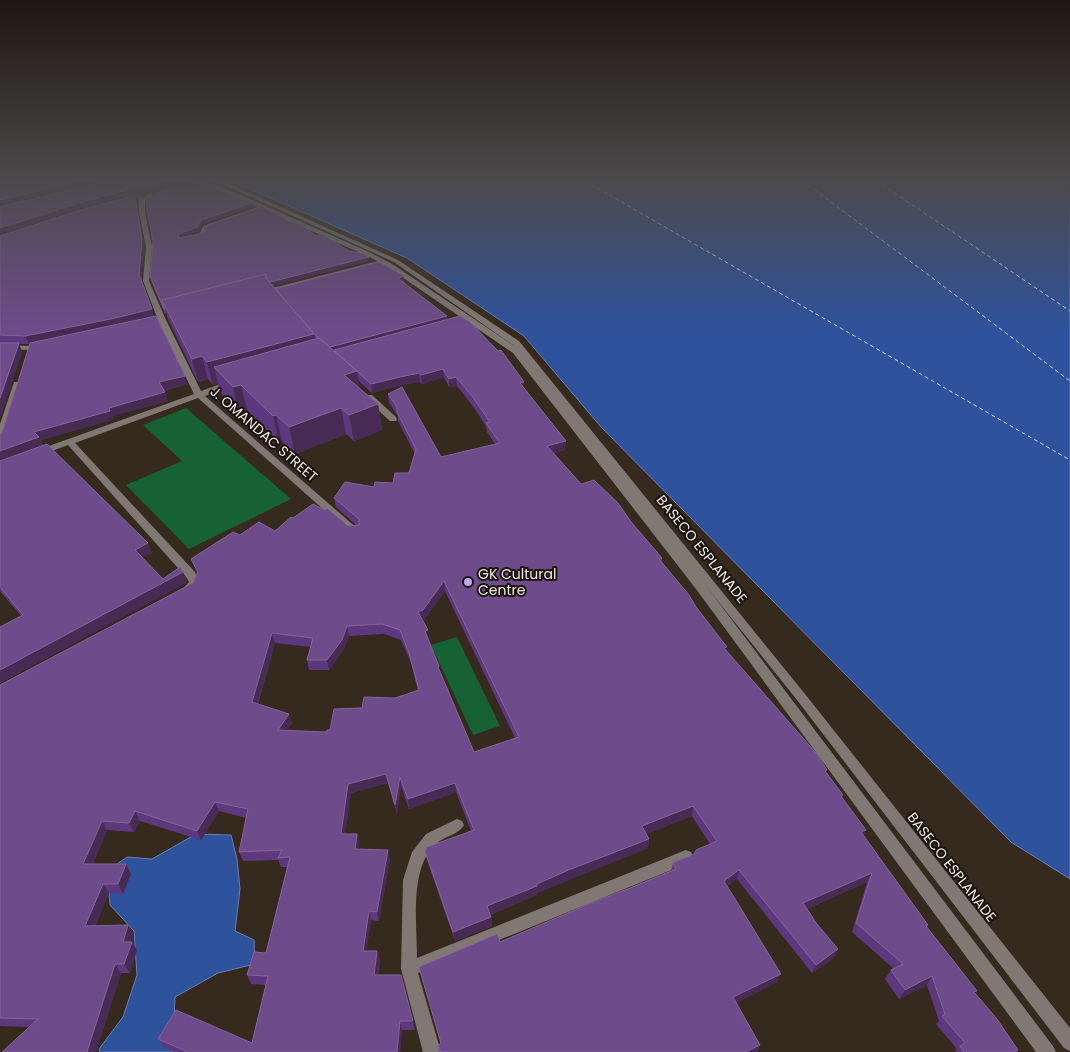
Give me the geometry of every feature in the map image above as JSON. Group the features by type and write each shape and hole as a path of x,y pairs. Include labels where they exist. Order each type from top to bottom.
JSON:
{"street":[{"name":"J. OMANDAC STREET","path":"146,230 149,247 146,281 166,318 199,395 355,532"},
{"path":"183,240 200,236 204,230"},
{"path":"317,230 358,248 383,262 464,320 516,351 700,586 1047,1052"},
{"name":"BASECO ESPLANADE","path":"328,230 396,261 516,344 801,697 1070,1042"},
{"path":"260,293 383,262"},
{"path":"152,322 166,318"},
{"path":"0,347 28,352 48,344"},
{"path":"0,442 22,371"},
{"path":"26,457 237,381"},
{"path":"366,394 393,419"},
{"path":"70,442 192,575 194,582 191,588 174,598"},
{"path":"432,1052 409,968 410,880 417,857 432,839 457,825"},
{"path":"409,968 686,857"}],"green space":[{"path":"186,408 291,499 189,549 126,485 182,461 143,425"},
{"path":"457,637 500,726 473,735 431,645"}],"water":[{"path":"344,230 1070,230 1070,879 1011,842 601,427 524,336 407,258"},
{"path":"196,834 231,835 237,859 240,889 235,931 254,940 255,964 218,973 175,997 173,1038 176,1052 100,1052 99,1049 123,1017 137,975 134,931 110,905 107,871 127,857 152,859"}],"building":[{"path":"18,230 140,230 142,240 139,274 152,309 25,336 0,335 0,236"},
{"path":"151,230 189,230 178,234 179,238 204,233 205,230 309,230 316,236 320,234 328,238 349,251 361,253 369,257 270,282 267,280 266,274 162,300 164,309 150,276 153,242"},
{"path":"379,262 404,276 398,278 447,316 330,347 318,338 275,289"},
{"path":"266,274 266,278 314,334 207,362 202,356 192,359 162,300"},
{"path":"156,316 185,376 159,382 165,392 109,408 110,411 34,432 39,437 0,451 0,435 30,343"},
{"path":"460,316 470,322 498,351 501,350 524,382 520,383 566,441 547,446 581,484 594,480 618,503 632,523 662,558 659,559 689,595 727,647 724,648 817,754 827,770 825,771 843,795 841,796 866,830 861,832 928,925 926,926 977,991 974,992 997,1019 1018,1050 1014,1052 964,1052 960,1046 965,1043 942,1016 945,1014 932,976 905,990 891,970 903,964 856,923 872,873 803,903 817,924 838,949 816,965 739,870 724,881 781,974 733,997 760,1045 745,1052 440,1052 438,1046 441,1043 419,967 497,934 500,942 676,869 673,863 717,841 693,806 642,826 649,839 571,869 537,884 537,886 487,906 491,917 453,932 425,851 427,847 474,830 455,783 408,799 400,777 395,805 386,774 348,784 341,834 357,834 355,849 388,850 377,912 369,911 363,951 377,951 374,975 401,975 413,1021 400,1021 397,1052 188,1052 158,1039 176,1010 252,1043 268,976 247,975 254,952 266,953 290,857 278,858 282,850 239,852 248,809 215,802 197,831 135,811 129,823 102,821 83,864 126,864 118,884 103,884 85,926 128,925 123,942 132,942 124,964 115,964 87,1052 2,1052 38,1019 0,1018 0,685 193,583 198,572 191,559 233,532 240,535 259,522 275,531 291,517 293,518 313,504 325,510 327,508 348,526 359,525 359,519 334,498 345,482 374,487 375,482 393,483 395,473 409,473 416,449 397,412 397,407 388,394 402,387 441,457 500,443 486,423 490,422 472,396 456,377 449,379 443,369 371,384 334,350","holes":["444,581 519,737 474,752 438,667 425,631 428,630 418,612 423,610","382,624 400,630 409,653 419,690 395,698 364,697 362,708 334,709 330,730 326,732 278,730 289,714 252,702 272,633 313,638 307,660 327,660 342,640 347,626"]},
{"path":"319,338 357,371 344,375 378,404 349,415 341,408 289,427 276,415 273,416 241,385 233,387 214,367"},
{"path":"0,343 19,343 0,398"},
{"path":"47,444 148,543 135,550 163,579 180,567 183,572 0,670 0,627 23,615 0,587 0,461"}],"ferry route":[{"path":"670,230 1070,460"},
{"path":"869,230 1070,381"},
{"path":"950,230 1070,311"}],"place":[{"name":"GK Cultural Centre","path":"468,582"}]}
